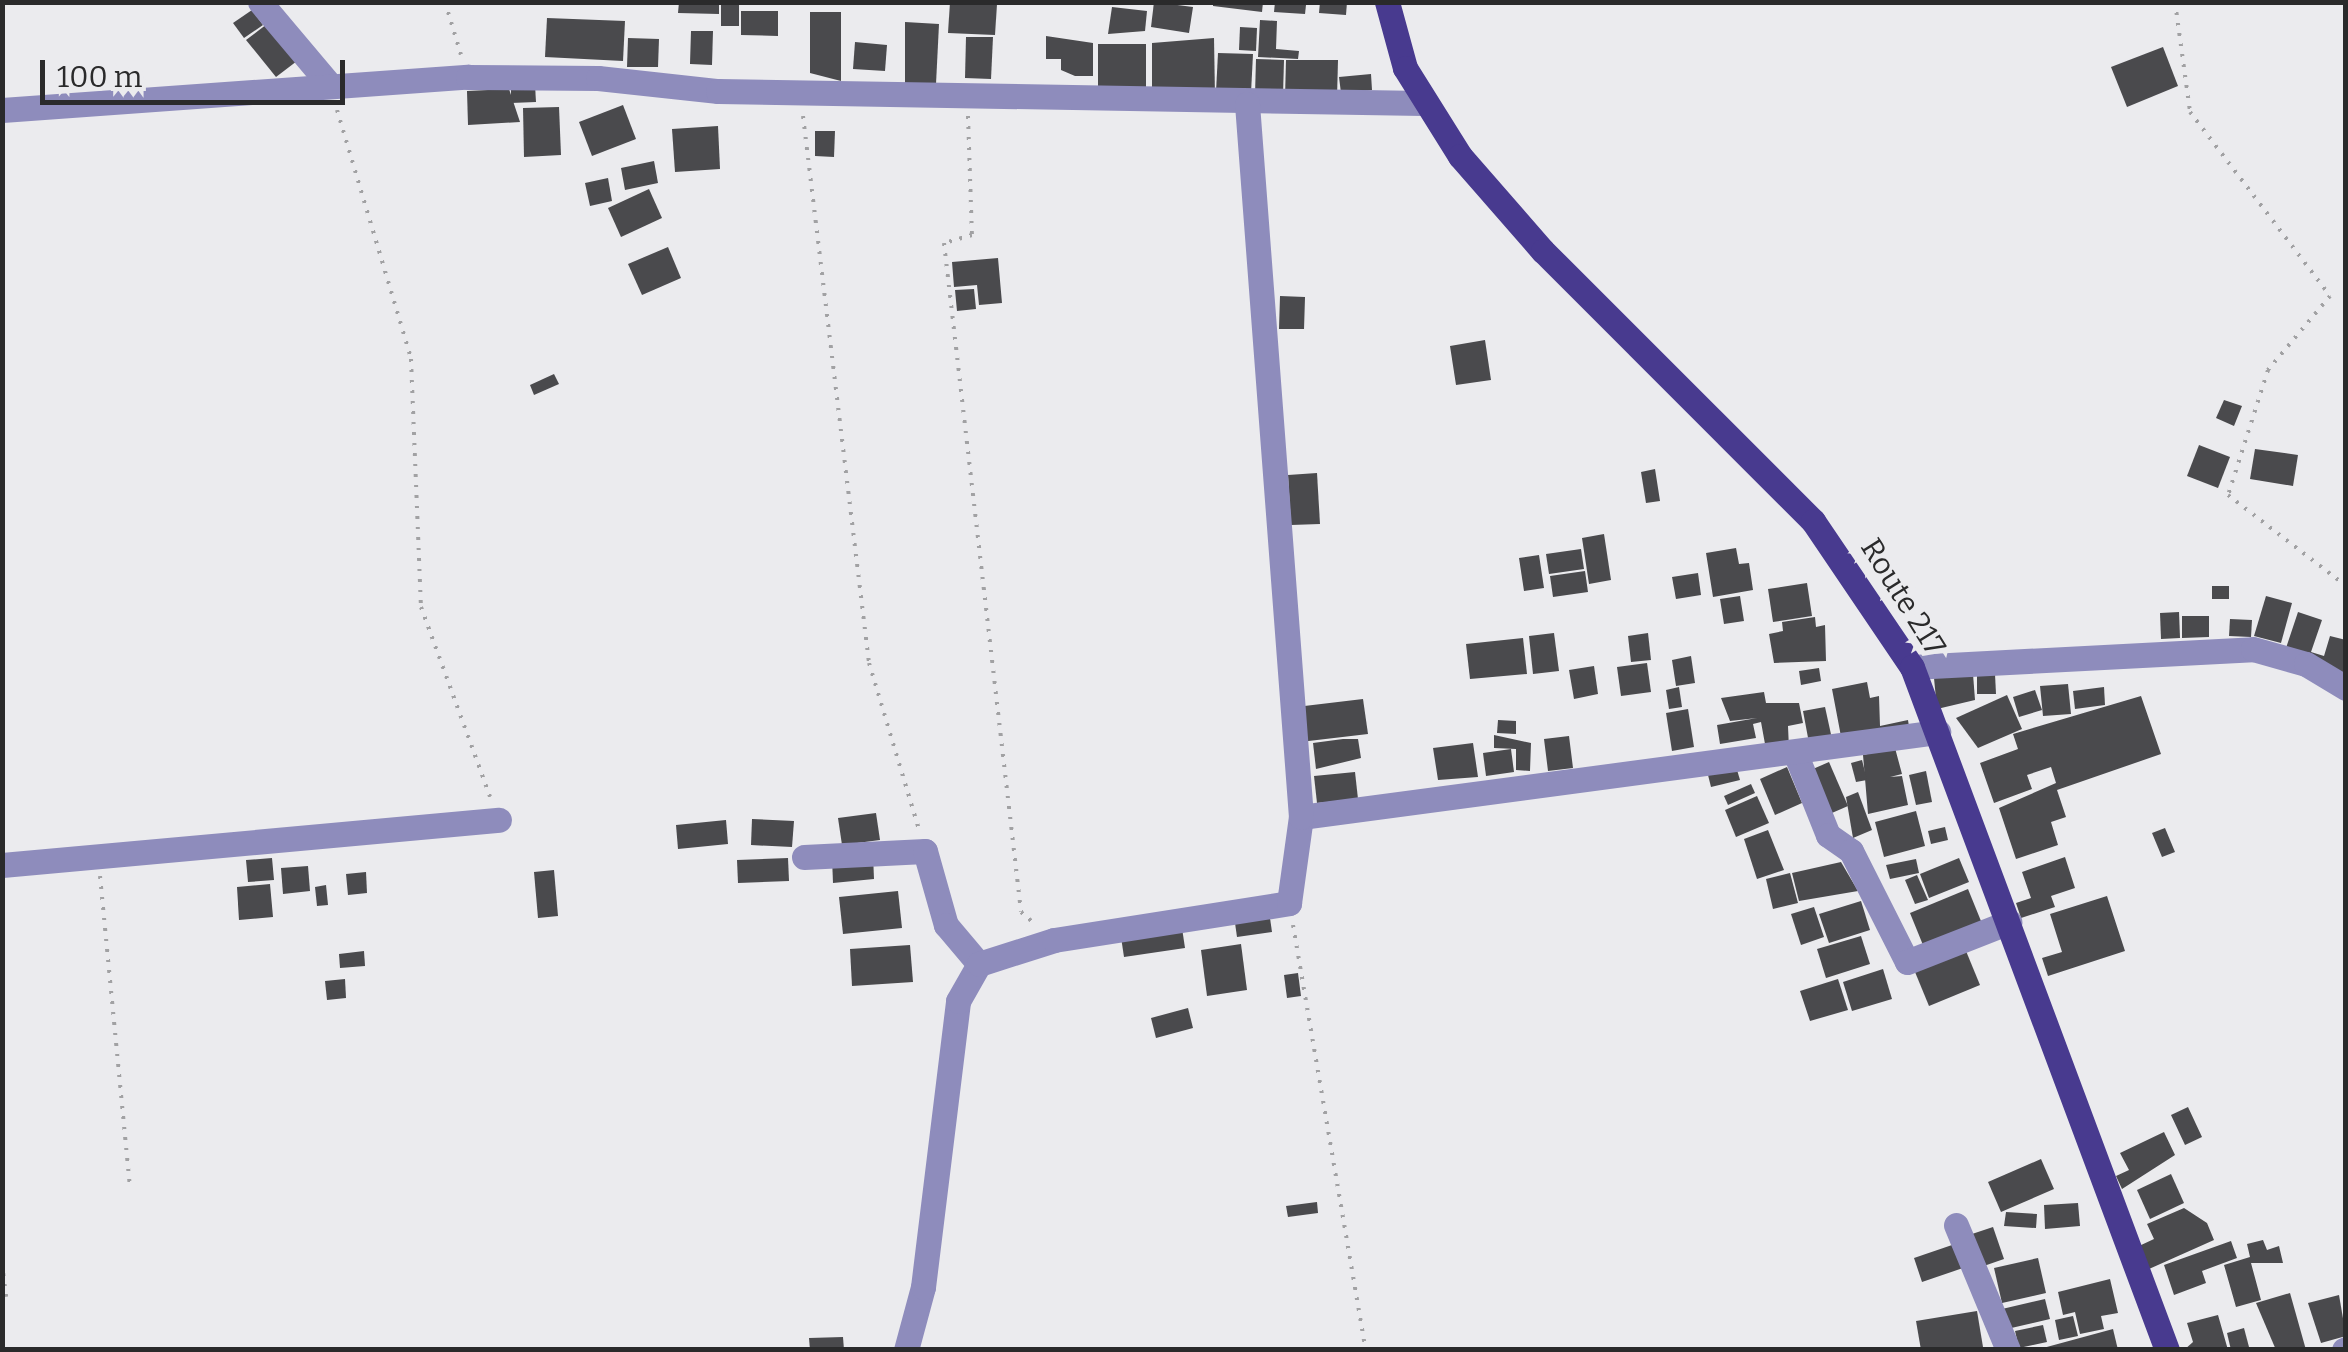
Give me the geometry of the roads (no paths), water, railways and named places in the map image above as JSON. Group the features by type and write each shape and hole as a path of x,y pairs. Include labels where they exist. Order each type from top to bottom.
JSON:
{"main road":[{"name":"Route 217","path":"1387,2 1423,103 1543,252 1813,521 1912,667 2167,1350"}],"street":[{"path":"260,2 330,85"},
{"path":"2,110 468,77 1248,104 1423,103"},
{"path":"906,1350 923,1287 958,1002 979,964 1054,940 1289,903 1301,817 1248,104"},
{"path":"1912,667 2253,649 2294,659 2346,688"},
{"path":"1301,817 1796,755 1938,732"},
{"path":"1796,755 1828,835 1851,851 1907,962 2009,922"},
{"path":"2,865 498,820"},
{"path":"804,857 925,851 946,926 979,964"},
{"path":"1956,1224 2008,1350"}]}
